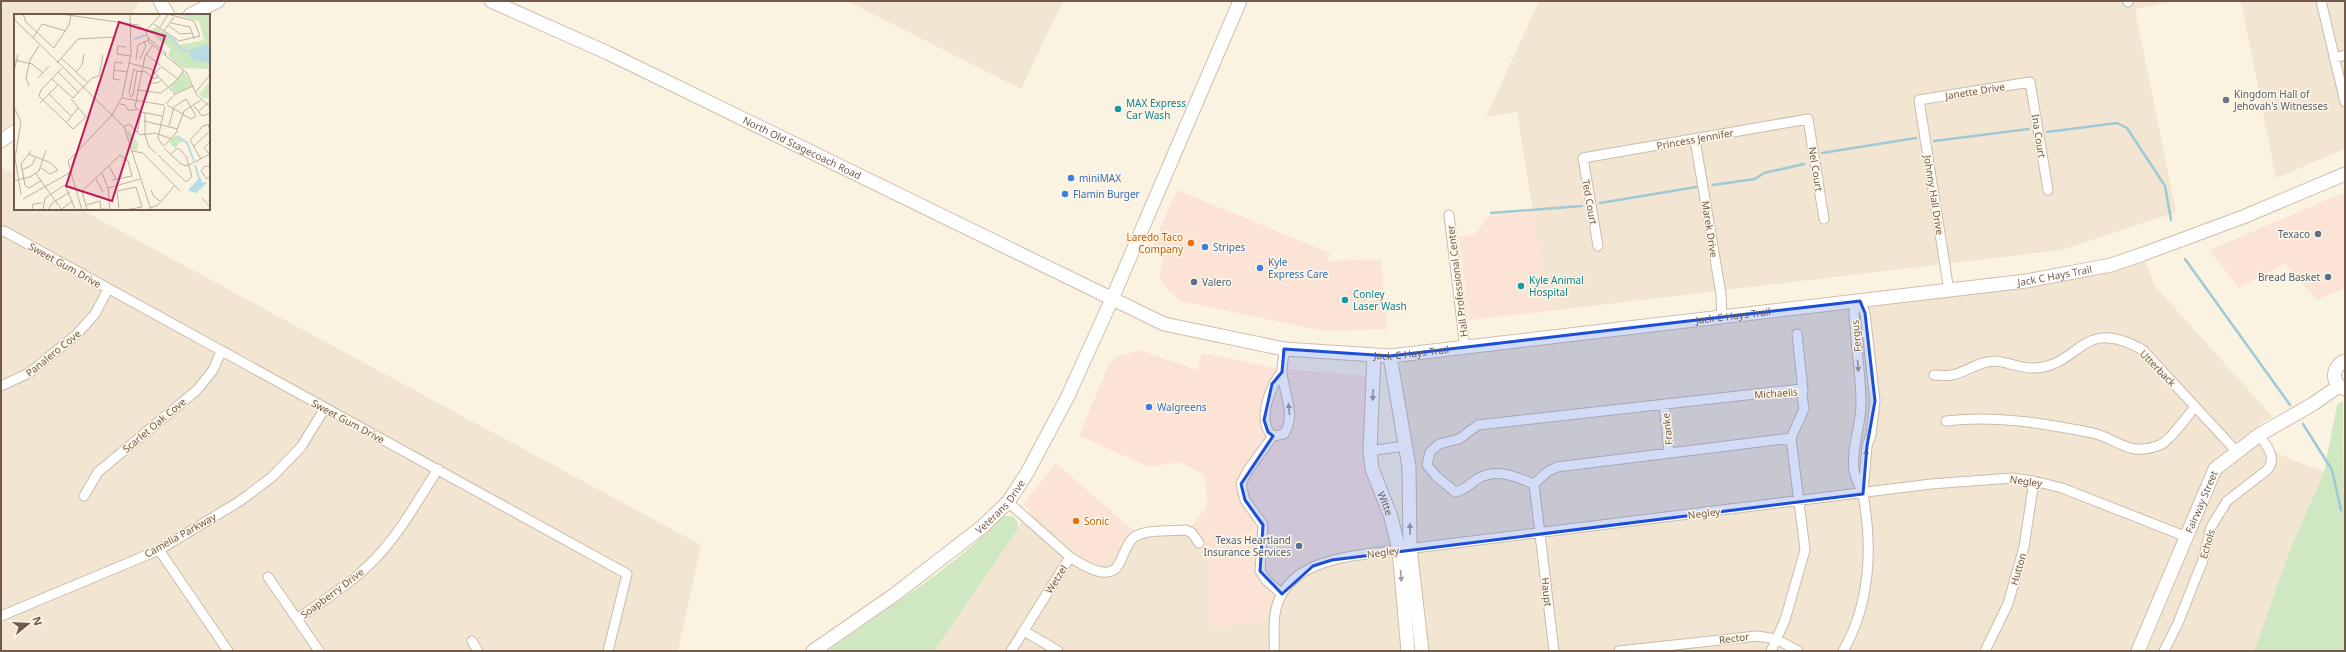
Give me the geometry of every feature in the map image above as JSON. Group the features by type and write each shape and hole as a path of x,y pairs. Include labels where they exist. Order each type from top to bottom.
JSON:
{"main road":[{"path":"160,1 167,14"},
{"name":"North Old Stagecoach Road","path":"491,1 608,52 1112,299"},
{"name":"Veterans Drive","path":"813,651 894,595 976,532 1008,502 1027,473 1068,396 1112,299 1240,1"},
{"path":"195,8 216,2"},
{"path":"1,141 14,133"},
{"name":"Jack C Hays Trail","path":"1112,299 1164,324 1284,350 1390,356 1949,291 2026,281 2111,265 2217,227 2345,174"},
{"name":"Witte","path":"1374,356 1370,451 1372,469 1405,549 1422,651"},
{"name":"Witte","path":"1390,356 1404,446 1409,467 1405,549 1408,651"},
{"path":"2342,388 2335,380 2335,372 2338,365 2345,361"},
{"name":"Fairway Street","path":"2138,651 2187,537 2214,469 2259,435 2342,388"}],"street":[{"path":"2321,1 2345,102"},
{"path":"2334,58 2345,55"},
{"name":"Janette Drive","path":"1919,100 2030,82"},
{"name":"Ina Court","path":"2030,82 2048,190"},
{"name":"Johnny Hall Drive","path":"1919,100 1949,291"},
{"name":"Princess Jennifer","path":"1583,158 1696,140 1808,119"},
{"name":"Nel Court","path":"1808,119 1824,219"},
{"name":"Marek Drive","path":"1696,140 1721,294 1722,318"},
{"name":"Ted Court","path":"1583,158 1598,246"},
{"name":"Hall Professional Center","path":"1449,215 1465,348"},
{"name":"Sweet Gum Drive","path":"1,232 4,231 221,352 438,469 627,574 608,651"},
{"name":"Panalero Cove","path":"1,386 29,373 76,335 95,314 108,289"},
{"name":"Fergus","path":"1860,301 1854,311 1861,404 1860,421 1853,449 1854,471 1863,494"},
{"name":"Fergus","path":"1843,651 1862,608 1867,571 1868,532 1863,494 1866,446 1871,435 1875,401 1865,313 1860,301"},
{"path":"1797,334 1803,391"},
{"name":"Utterback","path":"1934,375 1952,375 1983,362 1996,361 2034,368 2051,365 2086,341 2105,338 2125,340 2142,350 2236,452"},
{"path":"1282,594 1266,580 1260,572 1263,524 1245,500 1241,484 1248,470 1274,436 1284,434 1289,427 1290,411 1282,372 1284,350"},
{"name":"Scarlet Oak Cove","path":"84,496 98,472 197,390 213,370 221,352"},
{"path":"1274,436 1268,432 1264,420 1272,384 1282,372"},
{"name":"Michaelis","path":"1427,465 1430,452 1439,444 1459,439 1478,426 1801,389 1803,391 1804,408 1791,438"},
{"name":"Franke","path":"1664,404 1670,453"},
{"path":"1946,422 2004,418 2090,432 2132,450 2147,449 2162,444 2195,407"},
{"name":"Camelia Parkway","path":"1,616 159,550 240,501 272,477 301,447 325,408"},
{"name":"Echols","path":"2164,651 2178,624 2203,560 2211,527 2227,501 2267,470 2271,463 2271,454 2259,435"},
{"path":"1409,467 1427,465 1436,476 1455,492 1463,490 1480,478 1507,473 1534,484 1547,472 1558,467 1791,438 1805,550 1785,620 1771,651"},
{"path":"1370,451 1404,446"},
{"name":"Soapberry Drive","path":"297,619 344,586 375,559 400,528 438,469"},
{"name":"Negley","path":"1274,651 1275,614 1282,594 1298,577 1313,566 1332,560 1405,549 1863,494 1931,484 2012,478 2034,481 2062,488 2187,537"},
{"name":"Hutton","path":"1985,651 2008,604 2024,547 2034,481"},
{"name":"Haupt","path":"1534,484 1554,651"},
{"name":"Wetzel","path":"1008,502 1070,557 1011,651"},
{"path":"1070,557 1094,571 1110,571 1118,566 1129,543 1135,537 1144,533 1186,530 1192,533 1199,543"},
{"path":"159,550 228,651"},
{"path":"268,577 319,651"},
{"path":"1024,631 1058,651"},
{"name":"Rector","path":"1619,651 1686,648 1746,636 1767,636 1776,639 1798,651"},
{"path":"472,641 478,651"}],"highlighted area":[{"path":"1860,301 1865,313 1875,401 1867,446 1863,494 1332,560 1313,566 1282,594 1260,571 1263,525 1245,500 1241,484 1273,436 1268,432 1264,420 1272,384 1282,372 1284,349 1390,356"}],"shaded area":[{"path":"1,1 140,1 131,14 14,14 14,121 1,130"},
{"path":"847,1 1063,1 1021,89"},
{"path":"1539,1 2177,1 2135,9 2176,212 2062,250 1549,311 1517,112 1486,117"},
{"path":"2241,1 2345,1 2345,149 2276,178"},
{"path":"1,167 14,174 14,210 82,210 701,545 678,651 1,651"},
{"path":"1177,190 1330,253 1328,261 1381,259 1387,329 1323,331 1181,301 1166,288 1159,275 1162,264 1161,255 1158,250 1152,247"},
{"path":"2345,192 2345,288 2317,300 2284,264 2239,288 2209,250"},
{"path":"1533,211 1549,311 1469,320 1459,236 1475,235 1488,216"},
{"path":"2143,254 2154,285 2273,417 2258,425 2276,453 2324,472 2291,547 2254,651 934,651 1030,510 1082,558 1100,567 1133,530 1192,526 1206,542 1211,627 1265,621 1274,595 1304,562 1391,539 1415,537 1395,372 1405,359 1982,287"},
{"path":"1140,350 1197,370 1202,353 1276,368 1369,376 1366,449 1389,521 1392,539 1304,562 1274,595 1265,621 1210,627 1206,542 1192,526 1207,506 1205,475 1180,462 1150,467 1079,436 1109,364 1116,357"},
{"path":"1056,463 1133,530 1100,567 1082,558 1023,504"}],"green space":[{"path":"2343,401 2345,651 2254,651 2291,547 2324,472 2337,405"},
{"path":"1004,516 1012,516 1017,521 1018,529 934,651 827,651 941,571"}],"waterway":[{"path":"2047,132 2117,123 2127,128 2165,186 2171,220"},
{"path":"1934,141 2029,129"},
{"path":"1822,153 1916,138"},
{"path":"1713,185 1755,179 1764,173 1804,164"},
{"path":"1600,203 1696,187"},
{"path":"1491,213 1582,206"},
{"path":"2185,259 2290,405"},
{"path":"2303,424 2332,470 2341,510"}],"place":[{"name":"Kingdom Hall of Jehovah's Witnesses","path":"2226,100"},
{"name":"MAX Express Car Wash","path":"1118,109"},
{"name":"miniMAX","path":"1071,178"},
{"name":"Flamin Burger","path":"1065,194"},
{"name":"Texaco","path":"2318,234"},
{"name":"Laredo Taco Company","path":"1191,243"},
{"name":"Stripes","path":"1205,247"},
{"name":"Kyle Express Care","path":"1260,268"},
{"name":"Bread Basket","path":"2328,277"},
{"name":"Valero","path":"1194,282"},
{"name":"Kyle Animal Hospital","path":"1521,286"},
{"name":"Conley Laser Wash","path":"1345,300"},
{"name":"Walgreens","path":"1149,407"},
{"name":"Sonic","path":"1076,521"},
{"name":"Texas Heartland Insurance Services","path":"1299,546"}]}
